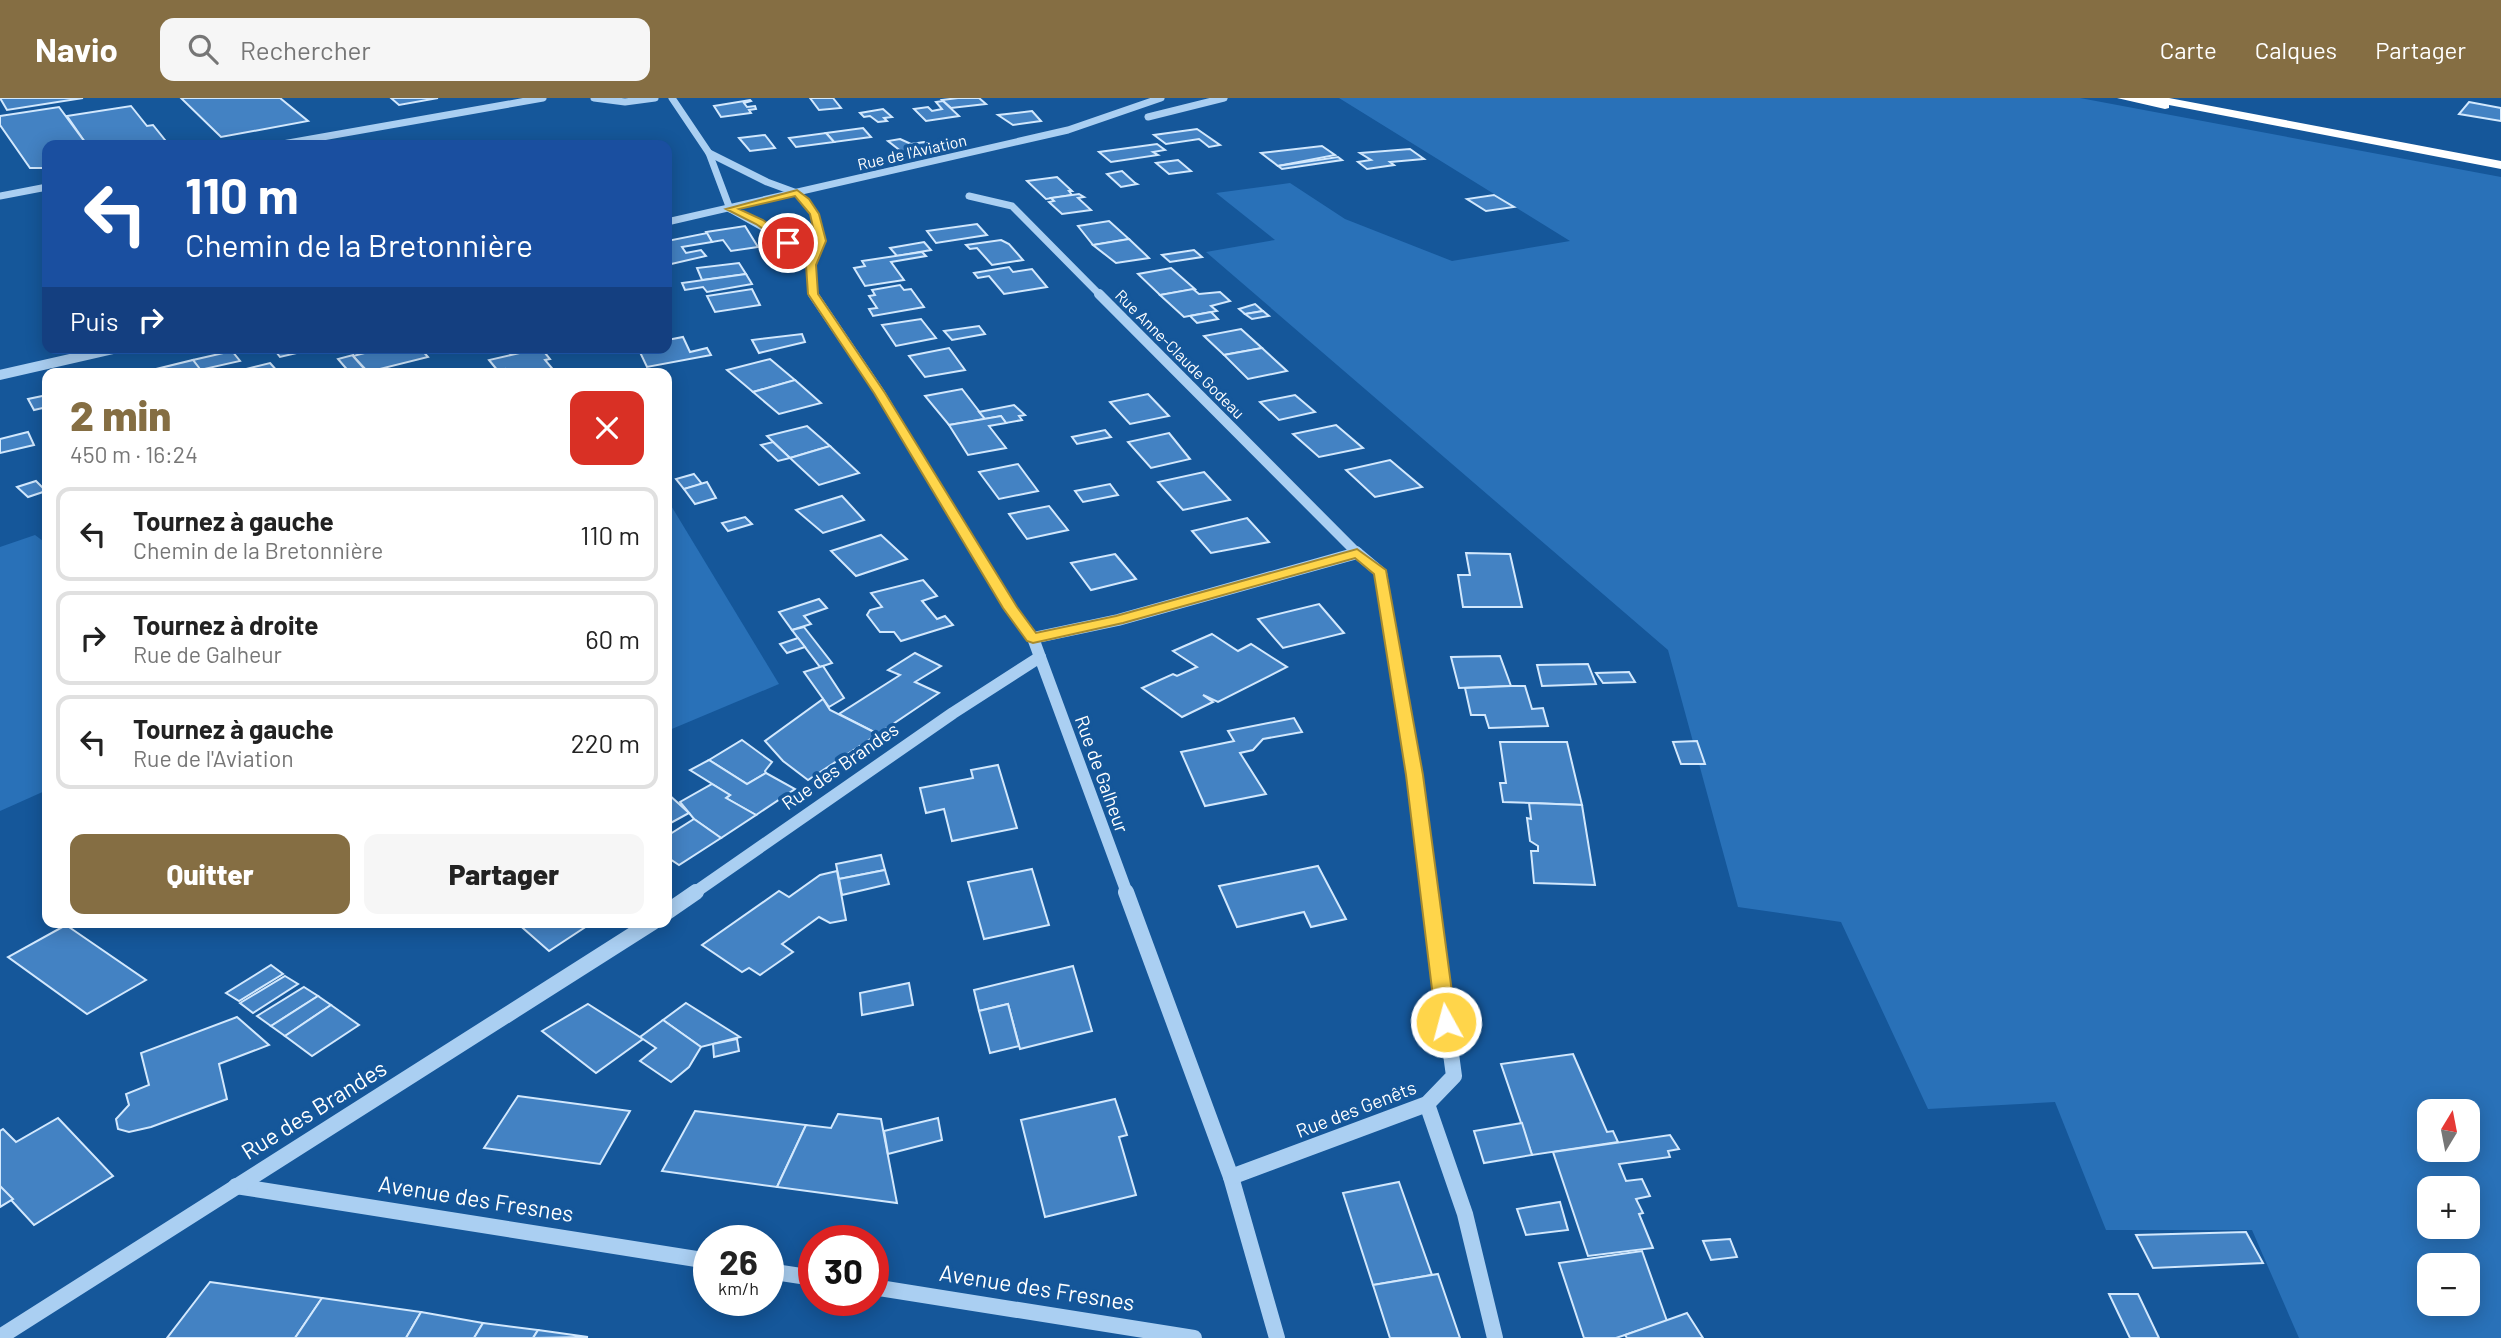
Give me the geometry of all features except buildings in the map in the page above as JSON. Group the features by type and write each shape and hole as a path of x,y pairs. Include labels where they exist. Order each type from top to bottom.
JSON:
{"highway":[{"path":"2122,98 2191,111 2236,114"},
{"path":"2152,98 2501,165"},
{"path":"2213,98 2474,147"}],"street":[{"path":"516,101 527,98"},
{"path":"304,140 542,98"},
{"path":"594,98 614,102 655,98"},
{"path":"672,98 709,153 730,209 759,222 811,265"},
{"name":"Rue de l'Aviation","path":"672,221 1068,130 1160,98"},
{"path":"1148,117 1224,98"},
{"path":"709,153 767,182 797,193"},
{"path":"0,196 42,188"},
{"name":"Rue de Galheur","path":"797,193 815,214 821,241 811,265 813,294 880,393 1010,608 1033,638 1231,1177 1277,1338"},
{"name":"Rue Anne-Claude Godeau","path":"969,196 1012,206 1357,553"},
{"path":"0,375 92,354"},
{"path":"1033,638 1118,620 1357,553"},
{"name":"Rue des Genêts","path":"1231,1177 1427,1104 1454,1076 1414,775 1381,573 1357,553"},
{"name":"Rue des Brandes","path":"672,909 953,713 1040,657"},
{"name":"Rue des Brandes","path":"0,1338 644,928"},
{"path":"1427,1104 1465,1214 1495,1338"},
{"name":"Avenue des Fresnes","path":"236,1186 693,1258"},
{"name":"Avenue des Fresnes","path":"889,1290 1194,1338"}],"shaded area":[{"path":"1339,98 2080,98 2501,177 2501,1338 2299,1338 2252,1230 2106,1230 2055,1102 1928,1109 1841,922 1738,907 1668,650 1206,252 1275,240 1216,193 1290,183 1345,219 1452,261 1570,241"},
{"path":"672,507 779,684 672,729"},
{"path":"35,535 42,540 42,792 0,811 0,547"}],"route":[{"path":"788,243 759,222 730,209 797,193 806,201 815,214 821,241 811,265 813,294 880,393 1010,608 1033,638 1118,620 1357,553 1381,573 1414,775 1446,1022"}]}
